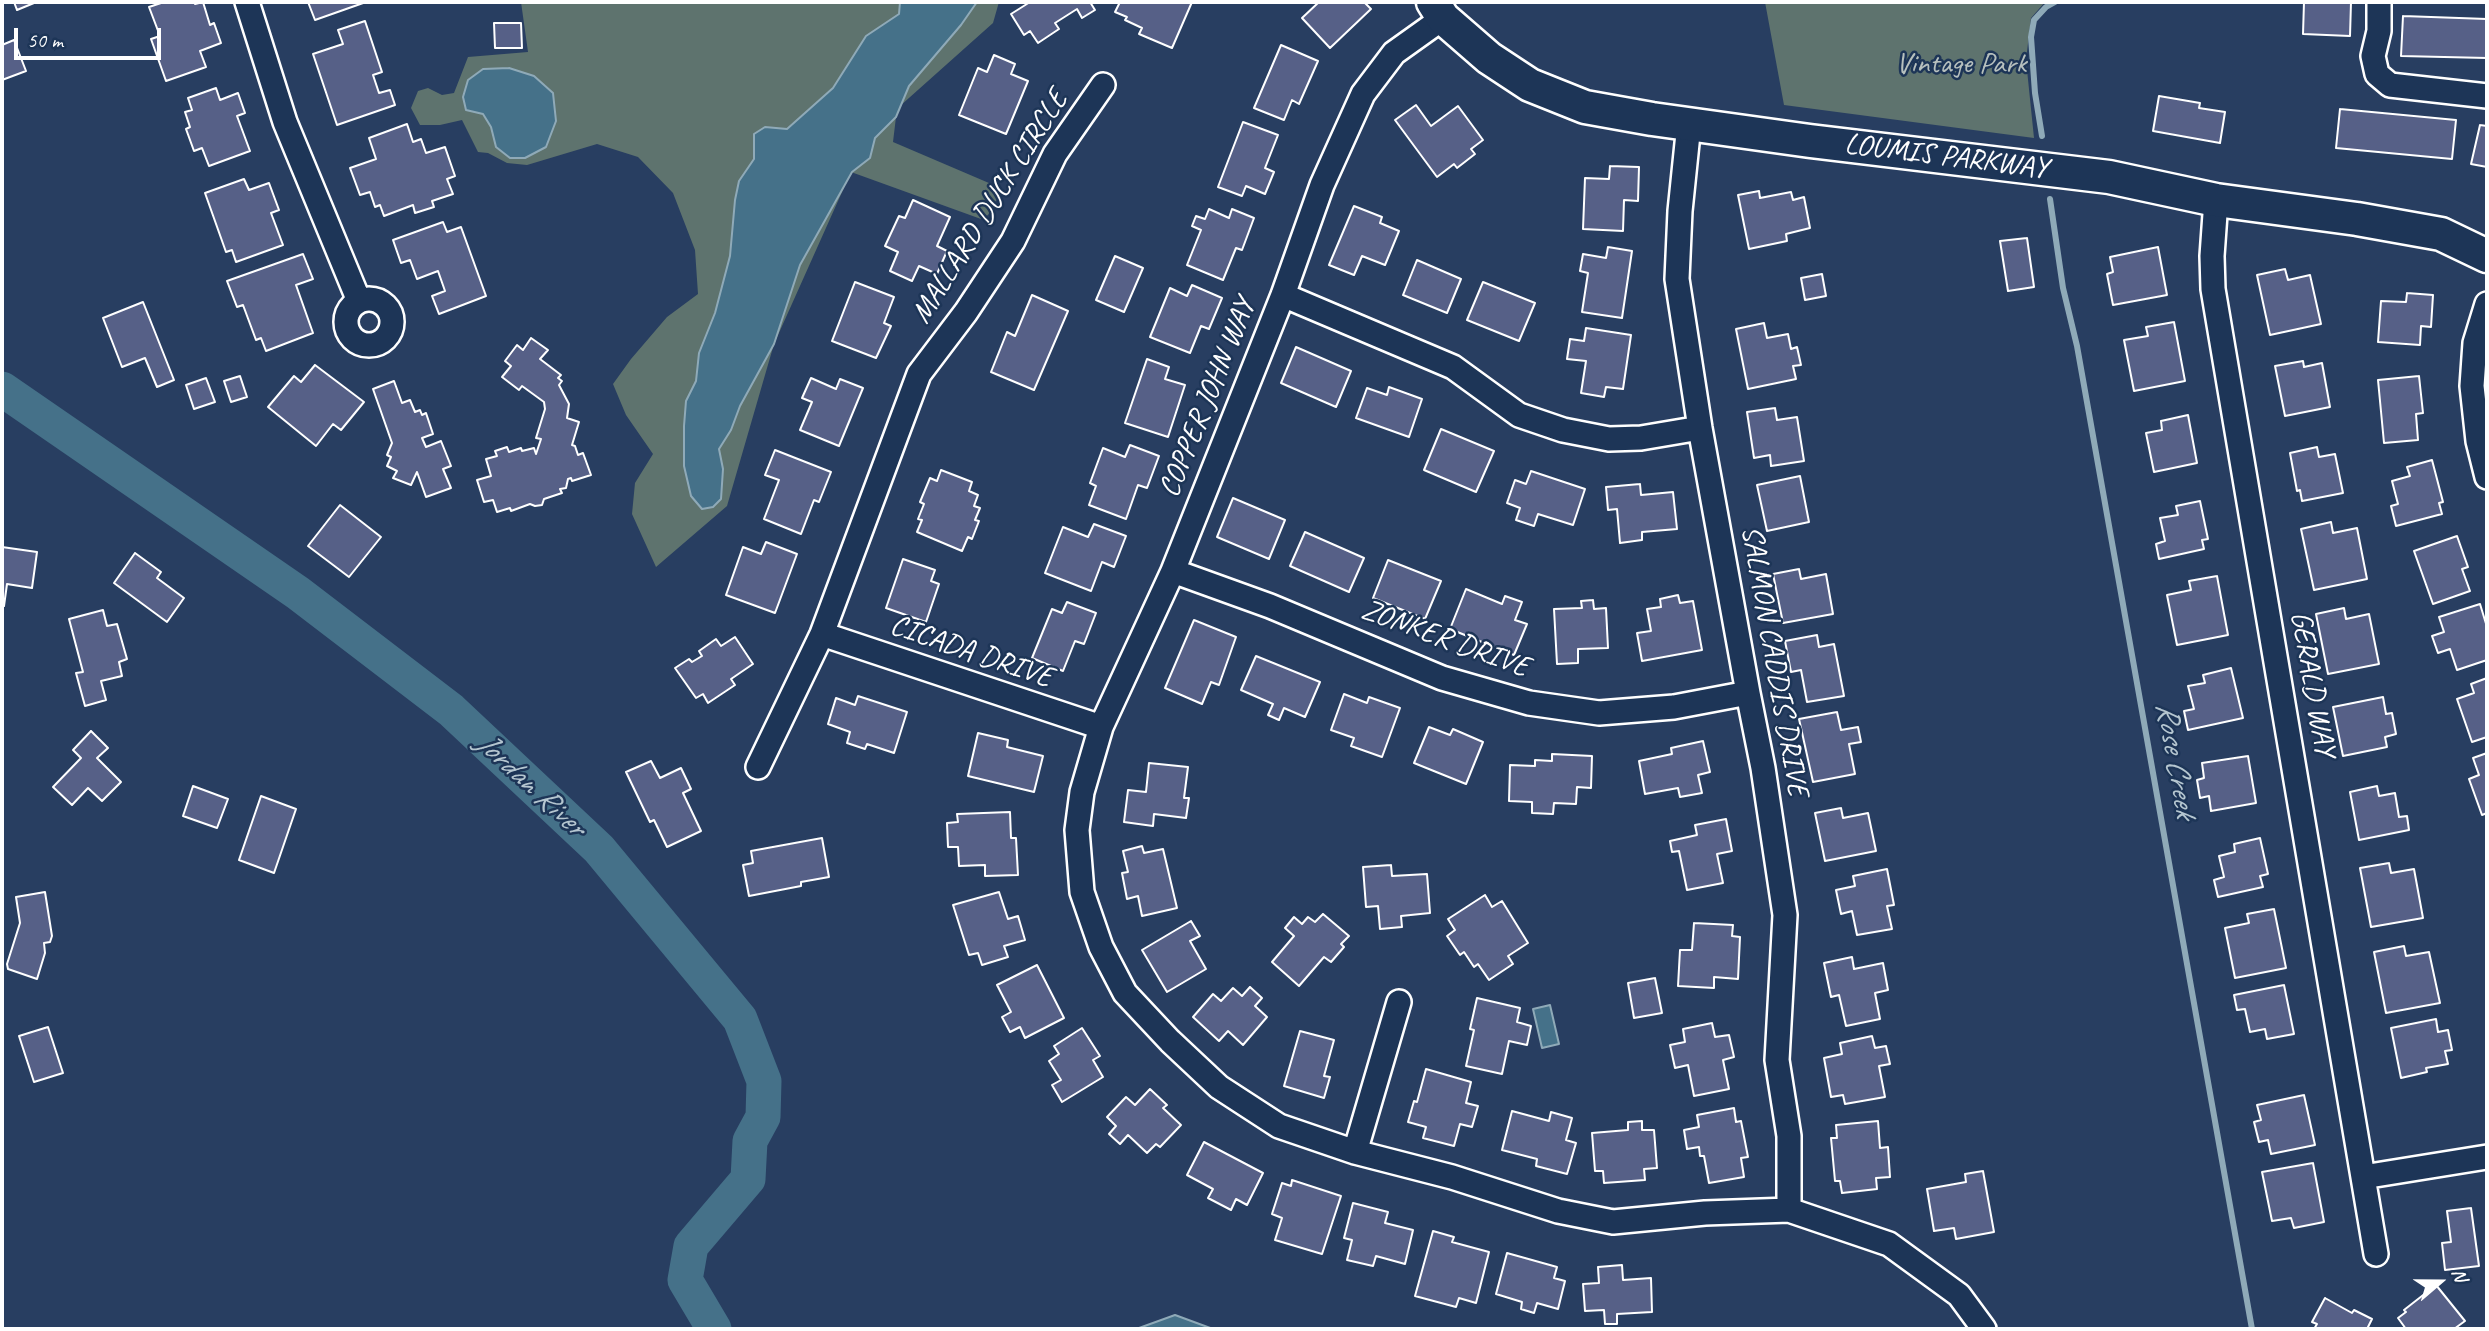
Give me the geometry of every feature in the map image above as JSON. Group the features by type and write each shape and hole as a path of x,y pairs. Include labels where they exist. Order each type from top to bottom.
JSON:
{"street":[{"path":"247,2 285,121 359,301"},
{"path":"2379,2 2379,32 2373,56 2377,74 2390,85 2487,96"},
{"name":"LOUMIS PARKWAY","path":"1438,10 1489,58 1530,85 1585,107 1810,141 2109,177 2216,200 2357,219 2441,234 2487,256"},
{"name":"COPPER JOHN WAY","path":"1438,10 1394,53 1363,94 1322,186 1283,295 1173,571 1101,727 1082,792 1077,830 1082,892 1101,947 1125,993 1170,1041 1219,1087 1279,1126 1355,1152 1452,1177 1558,1211 1613,1222 1705,1213 1789,1210"},
{"name":"MALLARD DUCK CIRCLE","path":"758,767 822,634 919,374 966,312 1013,241 1055,154 1103,85"},
{"name":"SALMON CADDIS DRIVE","path":"1689,124 1676,279 1700,428 1763,768 1785,915 1777,1060 1789,1136 1789,1210"},
{"name":"GERALD WAY","path":"2216,200 2212,256 2213,289 2376,1254"},
{"path":"1283,295 1453,367 1519,415 1563,430 1609,439 1641,438 1700,428"},
{"path":"2487,304 2475,343 2472,386 2478,441 2487,477"},
{"name":"ZONKER DRIVE","path":"1173,571 1270,606 1442,678 1529,703 1599,713 1674,707 1748,693"},
{"name":"CICADA DRIVE","path":"822,634 1101,727"},
{"path":"1355,1152 1399,1002"},
{"path":"2363,1177 2487,1157"},
{"path":"1789,1210 1889,1244 1959,1295 1984,1329"}],"green space":[{"path":"521,2 999,2 993,23 900,106 893,142 1003,189 988,215 981,219 851,172 774,344 727,506 656,567 632,514 635,483 653,454 626,415 613,384 667,317 698,294 695,250 673,193 638,157 597,144 527,165 507,163 488,153 478,152 462,120 440,125 420,125 411,108 418,91 428,88 442,95 454,93 468,57 528,52"},
{"name":"Vintage Park","path":"1765,2 2045,2 2031,18 2026,60 2034,138 1784,105"}],"water":[{"path":"900,2 977,2 909,86 896,117 875,138 870,158 852,172 800,265 774,344 719,449 723,469 721,499 713,507 702,509 691,496 684,466 686,401 696,381 699,353 715,313 730,256 735,200 739,181 754,159 754,134 765,127 787,129 833,88 866,36 899,14"},
{"path":"509,68 534,76 553,93 556,121 546,147 525,158 510,158 496,147 491,127 483,114 466,110 463,97 468,80 483,69"},
{"path":"1550,1005 1559,1044 1542,1048 1533,1009"},
{"path":"1175,1315 1213,1329 1139,1328"}],"building":[{"path":"14,2 33,2 34,3 17,10"},
{"path":"164,2 203,2 210,25 214,23 221,43 200,51 206,67 166,81 151,39 160,36 149,7"},
{"path":"308,2 366,2 315,20"},
{"path":"1030,2 1090,2 1095,10 1082,18 1077,9 1055,23 1059,29 1038,43 1030,31 1024,35 1011,14"},
{"path":"1120,2 1192,2 1172,48 1139,34 1142,28 1115,12"},
{"path":"1319,2 1364,2 1371,9 1330,48 1302,18"},
{"path":"2304,2 2351,2 2350,36 2303,34"},
{"path":"2403,16 2487,19 2487,58 2401,56"},
{"path":"365,21 382,72 373,75 379,93 390,90 395,105 337,125 313,54 343,44 338,30"},
{"path":"494,23 521,23 522,48 495,48"},
{"path":"14,40 26,71 2,80 2,45"},
{"path":"1281,45 1318,61 1299,104 1292,100 1284,120 1254,108"},
{"path":"994,55 1015,64 1011,74 1028,81 1006,134 959,115 978,68 987,72"},
{"path":"216,88 220,100 238,93 245,113 237,116 250,151 209,166 202,148 194,151 186,129 190,127 185,112 192,110 188,98"},
{"path":"2159,96 2200,103 2199,108 2225,112 2220,143 2153,131"},
{"path":"1416,105 1431,126 1458,106 1483,140 1471,149 1475,154 1457,168 1454,164 1437,177 1395,120"},
{"path":"2340,109 2456,120 2452,159 2336,148"},
{"path":"1243,122 1278,135 1265,168 1274,172 1265,194 1246,186 1242,196 1218,187"},
{"path":"407,124 413,142 421,139 426,153 445,147 455,176 447,179 453,194 432,201 434,207 415,213 413,205 384,216 380,205 375,207 370,192 360,195 350,168 376,159 369,138"},
{"path":"2480,125 2487,126 2487,167 2471,164"},
{"path":"1610,166 1639,167 1638,201 1624,200 1623,231 1583,229 1585,178 1609,179"},
{"path":"244,179 249,190 269,183 279,210 271,213 283,245 236,262 232,250 226,252 205,193"},
{"path":"1759,191 1760,198 1791,192 1793,200 1804,197 1810,228 1786,234 1787,241 1749,249 1738,195"},
{"path":"913,200 950,217 937,246 947,251 937,274 919,266 912,281 890,271 898,252 885,246 899,216 905,218"},
{"path":"1354,206 1382,217 1380,223 1399,231 1385,265 1362,256 1354,275 1329,265"},
{"path":"1209,209 1229,218 1232,209 1254,218 1242,250 1236,248 1223,280 1187,265 1201,230 1192,226 1196,216 1205,219"},
{"path":"443,222 447,232 461,227 486,296 439,314 432,296 445,291 438,271 417,279 410,260 401,263 393,240"},
{"path":"2027,238 2034,287 2008,291 2000,241"},
{"path":"1608,247 1632,251 1622,318 1582,312 1588,273 1580,271 1583,254 1606,258"},
{"path":"2158,247 2167,295 2113,305 2107,274 2113,272 2110,257"},
{"path":"303,254 313,279 296,285 313,333 266,351 261,338 256,340 243,305 237,307 227,281"},
{"path":"1115,256 1143,268 1124,312 1096,300"},
{"path":"1417,260 1461,279 1447,313 1403,295"},
{"path":"2285,269 2288,280 2310,275 2321,324 2270,335 2257,275"},
{"path":"1822,274 1826,296 1805,300 1801,278"},
{"path":"855,282 894,297 884,323 891,326 876,358 832,341"},
{"path":"1483,282 1535,303 1519,341 1467,320"},
{"path":"1192,285 1222,298 1209,329 1201,326 1190,353 1150,337 1170,288 1187,296"},
{"path":"2407,293 2433,295 2431,327 2421,326 2420,345 2378,342 2381,301 2406,302"},
{"path":"1032,295 1068,311 1034,390 991,372 1007,332 1015,336"},
{"path":"143,302 174,380 157,387 145,358 122,367 103,318"},
{"path":"2174,322 2185,381 2134,391 2124,340 2148,336 2146,327"},
{"path":"1764,323 1767,338 1788,334 1791,349 1797,347 1801,365 1793,366 1796,379 1748,389 1736,329"},
{"path":"1586,328 1631,335 1623,389 1606,387 1604,397 1581,393 1586,361 1567,359 1570,339 1584,341"},
{"path":"531,338 548,350 540,359 561,375 558,378 562,381 559,385 569,404 567,418 579,422 572,445 578,455 583,453 591,475 572,481 571,478 568,479 566,488 560,489 562,493 544,499 542,505 530,504 511,511 510,508 497,512 493,500 484,502 477,480 491,476 486,459 497,456 495,451 507,447 509,452 534,448 536,454 541,439 536,438 545,409 544,402 522,386 519,390 502,377 511,366 505,361 517,345 523,350"},
{"path":"1296,347 1351,371 1336,407 1281,383"},
{"path":"1147,359 1169,367 1165,379 1185,385 1168,437 1125,423"},
{"path":"2303,361 2304,367 2322,363 2330,407 2285,416 2275,366"},
{"path":"315,365 364,402 341,430 333,424 316,446 268,407 294,376 301,382"},
{"path":"240,376 247,397 231,402 224,381"},
{"path":"2419,376 2423,413 2416,414 2418,440 2384,443 2378,380"},
{"path":"206,378 215,402 194,409 186,385"},
{"path":"811,378 836,389 840,379 863,388 839,446 800,430 812,402 802,398"},
{"path":"394,381 402,403 410,400 415,412 420,410 422,415 426,413 433,434 422,438 426,447 441,441 451,466 443,469 451,488 426,497 417,472 411,485 393,478 397,471 387,466 391,457 387,455 392,443 373,389"},
{"path":"1389,387 1422,399 1409,437 1356,418 1367,388 1387,395"},
{"path":"1775,408 1777,420 1797,417 1804,461 1771,466 1770,455 1754,458 1747,412"},
{"path":"2188,415 2197,463 2154,472 2146,433 2162,430 2161,421"},
{"path":"1441,429 1494,451 1476,492 1424,470"},
{"path":"1130,445 1159,456 1147,488 1138,485 1126,519 1089,505 1096,486 1090,483 1103,448 1125,457"},
{"path":"2317,447 2319,457 2335,454 2343,493 2302,501 2300,490 2297,491 2290,453"},
{"path":"775,450 831,472 819,502 814,500 801,534 764,519 779,480 765,475"},
{"path":"2432,460 2443,502 2439,503 2442,514 2396,526 2391,506 2398,504 2392,481 2410,476 2407,467"},
{"path":"941,470 972,482 969,491 978,495 974,506 980,508 975,520 979,521 972,539 968,537 962,551 917,532 922,520 918,519 924,504 920,502 930,478 937,481"},
{"path":"1531,471 1585,489 1573,525 1538,514 1534,526 1516,520 1520,508 1507,503 1515,480 1526,484"},
{"path":"1800,476 1809,522 1767,531 1757,485"},
{"path":"1640,484 1641,495 1673,492 1677,529 1642,532 1642,540 1620,543 1617,509 1608,510 1606,487"},
{"path":"1233,498 1285,520 1269,559 1217,537"},
{"path":"2200,501 2208,539 2202,540 2204,549 2159,559 2156,544 2165,541 2160,518 2178,515 2176,506"},
{"path":"340,505 381,537 349,577 308,546"},
{"path":"2331,522 2333,533 2357,528 2367,579 2314,590 2301,529"},
{"path":"1094,524 1126,536 1114,567 1102,562 1091,591 1045,573 1063,527 1088,537"},
{"path":"1305,532 1364,558 1349,592 1290,566"},
{"path":"2457,536 2468,567 2462,569 2470,591 2433,604 2414,551"},
{"path":"766,542 797,554 775,613 726,595 743,547 761,554"},
{"path":"2,547 37,552 32,588 7,584 4,606 2,605"},
{"path":"135,553 161,572 157,578 184,598 167,622 114,583"},
{"path":"903,559 935,570 931,581 939,584 926,622 886,608"},
{"path":"1388,560 1441,581 1425,619 1373,598"},
{"path":"1799,569 1801,579 1826,574 1833,614 1783,623 1773,574"},
{"path":"2217,576 2228,635 2177,645 2167,595 2191,590 2189,581"},
{"path":"1466,589 1502,604 1505,596 1522,602 1515,620 1527,624 1514,655 1450,629"},
{"path":"1678,595 1680,603 1693,601 1702,650 1642,661 1637,633 1651,631 1647,609 1661,607 1660,599"},
{"path":"1593,600 1594,609 1606,608 1608,648 1578,649 1578,663 1557,664 1554,609 1582,608 1581,601"},
{"path":"1067,602 1096,613 1084,644 1075,641 1063,671 1032,658 1052,609 1062,613"},
{"path":"2480,604 2487,627 2487,660 2457,670 2450,649 2438,653 2432,636 2444,632 2439,617"},
{"path":"2344,608 2346,619 2369,614 2379,664 2328,674 2316,614"},
{"path":"103,610 107,626 117,624 127,659 119,662 122,676 101,681 106,700 85,706 76,673 83,672 69,619"},
{"path":"1194,620 1236,637 1219,685 1211,682 1202,704 1165,688"},
{"path":"1817,635 1819,647 1834,644 1844,696 1807,702 1801,670 1791,672 1785,641"},
{"path":"735,637 753,664 731,679 735,685 708,703 703,694 696,698 675,668 689,659 692,662 702,656 699,651 716,639 721,646"},
{"path":"1256,656 1320,682 1305,717 1284,708 1279,720 1268,715 1273,704 1241,690"},
{"path":"2231,668 2243,718 2188,730 2184,711 2194,709 2188,686 2205,683 2203,675"},
{"path":"2487,678 2487,737 2472,742 2457,699 2474,693 2471,684"},
{"path":"1344,694 1367,703 1369,697 1400,708 1382,757 1351,746 1354,738 1331,730"},
{"path":"858,696 907,712 894,753 867,744 865,749 847,743 850,732 828,724 836,698 855,705"},
{"path":"2383,697 2386,714 2392,713 2396,734 2385,737 2387,747 2343,756 2333,707"},
{"path":"1837,712 1841,730 1858,727 1861,742 1849,744 1855,774 1813,782 1799,719"},
{"path":"1429,727 1450,735 1453,729 1483,742 1466,784 1414,763"},
{"path":"91,731 108,748 97,758 121,782 102,801 88,788 72,805 53,787 81,758 73,750"},
{"path":"978,733 1008,740 1007,747 1043,756 1034,792 968,776"},
{"path":"1703,741 1710,772 1698,775 1702,793 1680,797 1678,788 1645,794 1639,761 1672,754 1671,748"},
{"path":"2487,753 2487,813 2482,815 2469,779 2479,775 2473,758"},
{"path":"1552,754 1592,756 1591,788 1577,787 1576,804 1554,803 1553,814 1532,813 1532,802 1509,801 1510,765 1535,766 1535,760 1552,761"},
{"path":"2248,756 2256,803 2211,811 2209,796 2200,798 2197,780 2204,778 2202,763"},
{"path":"651,761 660,778 681,768 691,789 683,793 701,831 667,847 654,820 650,822 626,772"},
{"path":"1149,763 1188,767 1184,798 1189,798 1186,818 1154,814 1153,826 1124,822 1128,790 1146,792"},
{"path":"193,786 228,799 217,828 183,816"},
{"path":"2377,786 2379,796 2395,793 2399,817 2407,816 2409,830 2359,840 2350,792"},
{"path":"261,796 296,809 274,873 239,860"},
{"path":"1841,808 1843,818 1868,813 1876,851 1825,861 1815,813"},
{"path":"1010,812 1011,838 1016,838 1018,875 985,876 985,865 959,866 958,847 948,847 947,823 958,822 957,814"},
{"path":"1726,819 1732,851 1717,854 1723,883 1687,890 1679,851 1672,852 1670,841 1697,835 1695,825"},
{"path":"822,838 829,877 801,882 801,886 749,896 743,865 753,863 751,851"},
{"path":"2260,838 2268,874 2260,876 2263,887 2218,897 2214,880 2224,877 2219,856 2235,852 2234,844"},
{"path":"1142,846 1144,853 1163,849 1177,908 1142,916 1138,896 1127,899 1122,873 1128,872 1123,851"},
{"path":"2389,863 2391,873 2414,869 2423,918 2371,927 2360,868"},
{"path":"1391,865 1392,876 1427,874 1430,913 1401,916 1402,927 1380,929 1378,906 1366,907 1363,867"},
{"path":"1887,869 1894,905 1887,906 1892,929 1857,935 1852,911 1841,914 1836,890 1855,886 1853,876"},
{"path":"45,892 52,936 50,942 44,943 45,953 37,979 8,969 7,964 20,923 16,897"},
{"path":"999,892 1008,919 1018,916 1025,940 1004,946 1008,957 982,965 978,953 969,955 953,905"},
{"path":"1485,895 1492,907 1502,901 1528,943 1508,956 1513,964 1489,980 1478,964 1474,967 1464,952 1460,955 1447,936 1455,930 1448,919"},
{"path":"2274,909 2286,968 2235,978 2225,928 2249,923 2247,914"},
{"path":"1323,914 1349,936 1341,944 1344,947 1331,962 1324,957 1299,986 1272,962 1294,936 1285,928 1294,917 1302,924 1308,917 1315,922"},
{"path":"1191,921 1200,936 1190,941 1206,969 1167,992 1142,950"},
{"path":"1694,923 1733,925 1732,936 1740,937 1738,979 1714,977 1714,988 1678,986 1680,950 1692,950"},
{"path":"2404,946 2406,956 2429,952 2440,1003 2386,1013 2374,952"},
{"path":"1852,957 1854,969 1883,963 1888,990 1875,993 1880,1019 1846,1026 1839,995 1831,997 1824,963"},
{"path":"1037,965 1064,1018 1025,1038 1020,1027 1010,1032 1002,1017 1011,1012 997,985"},
{"path":"1655,978 1662,1013 1634,1018 1628,983"},
{"path":"2284,985 2294,1034 2267,1039 2265,1029 2250,1032 2245,1009 2237,1010 2234,995"},
{"path":"1250,987 1262,998 1255,1006 1267,1017 1243,1045 1228,1031 1219,1041 1193,1017 1213,994 1221,1001 1233,988 1242,996"},
{"path":"1477,998 1520,1008 1517,1022 1531,1026 1527,1045 1509,1041 1502,1074 1466,1066 1474,1030 1470,1029"},
{"path":"2436,1019 2438,1032 2448,1030 2452,1050 2445,1051 2448,1064 2426,1068 2427,1072 2401,1078 2391,1028"},
{"path":"1712,1023 1715,1037 1729,1035 1734,1057 1723,1060 1729,1089 1694,1096 1688,1065 1675,1068 1670,1045 1685,1042 1683,1029"},
{"path":"48,1027 63,1073 34,1082 19,1036"},
{"path":"1082,1028 1100,1056 1093,1060 1103,1077 1062,1102 1052,1085 1061,1080 1049,1061 1059,1054 1054,1046"},
{"path":"1300,1031 1334,1040 1324,1076 1330,1077 1324,1098 1284,1086"},
{"path":"1872,1036 1875,1048 1886,1046 1890,1064 1879,1066 1885,1097 1845,1104 1843,1095 1831,1097 1824,1058 1842,1054 1840,1043"},
{"path":"1426,1069 1471,1082 1466,1103 1478,1106 1472,1127 1460,1124 1454,1146 1423,1138 1426,1127 1408,1122"},
{"path":"1150,1089 1167,1105 1163,1108 1181,1125 1160,1147 1156,1144 1147,1153 1128,1135 1120,1144 1109,1134 1116,1126 1107,1117 1126,1097 1135,1105"},
{"path":"2304,1095 2315,1145 2271,1154 2268,1140 2259,1142 2254,1122 2261,1120 2257,1105"},
{"path":"1734,1108 1736,1122 1741,1121 1748,1157 1741,1158 1744,1177 1709,1183 1704,1156 1700,1156 1699,1147 1687,1149 1684,1130 1699,1127 1697,1115"},
{"path":"1512,1111 1549,1121 1551,1112 1572,1118 1566,1140 1576,1143 1567,1174 1536,1166 1537,1159 1502,1150"},
{"path":"1642,1121 1642,1130 1654,1130 1657,1168 1644,1169 1645,1180 1604,1183 1603,1171 1595,1171 1592,1133 1628,1130 1628,1122"},
{"path":"1878,1121 1880,1148 1888,1147 1890,1177 1876,1178 1877,1189 1842,1193 1840,1181 1835,1181 1831,1138 1837,1138 1836,1125"},
{"path":"1204,1142 1263,1173 1247,1205 1236,1199 1231,1210 1208,1198 1213,1189 1187,1175"},
{"path":"2313,1163 2324,1222 2294,1228 2291,1218 2272,1221 2262,1172"},
{"path":"1983,1171 1994,1232 1956,1239 1954,1228 1934,1231 1927,1189 1966,1182 1965,1174"},
{"path":"1292,1180 1341,1196 1322,1254 1275,1240 1282,1218 1272,1214 1282,1183 1291,1186"},
{"path":"1353,1203 1388,1212 1385,1223 1413,1230 1405,1264 1376,1256 1373,1266 1347,1260 1352,1240 1344,1238"},
{"path":"2471,1208 2479,1266 2445,1270 2442,1243 2451,1242 2447,1211"},
{"path":"1433,1231 1454,1237 1452,1242 1489,1252 1476,1303 1459,1298 1456,1307 1415,1296"},
{"path":"1507,1253 1557,1267 1554,1278 1565,1281 1558,1309 1537,1303 1534,1313 1521,1309 1522,1302 1496,1294"},
{"path":"1622,1265 1623,1280 1651,1278 1652,1312 1617,1314 1617,1324 1605,1324 1604,1310 1585,1311 1583,1284 1599,1283 1598,1267"},
{"path":"2436,1285 2465,1321 2454,1329 2406,1329 2398,1318 2406,1312 2404,1310"},
{"path":"2325,1298 2352,1313 2354,1310 2372,1319 2367,1329 2314,1329 2317,1324 2312,1322"}],"waterway":[{"name":"Rose Creek","path":"2042,136 2035,93 2031,37 2034,20 2055,2"},
{"name":"Rose Creek","path":"2050,199 2063,288 2077,346 2252,1329"},
{"name":"Jordan River","path":"2,389 298,593 451,710 599,849 740,1019 764,1081 763,1117 750,1141 748,1179 691,1246 685,1280 714,1329"}]}
